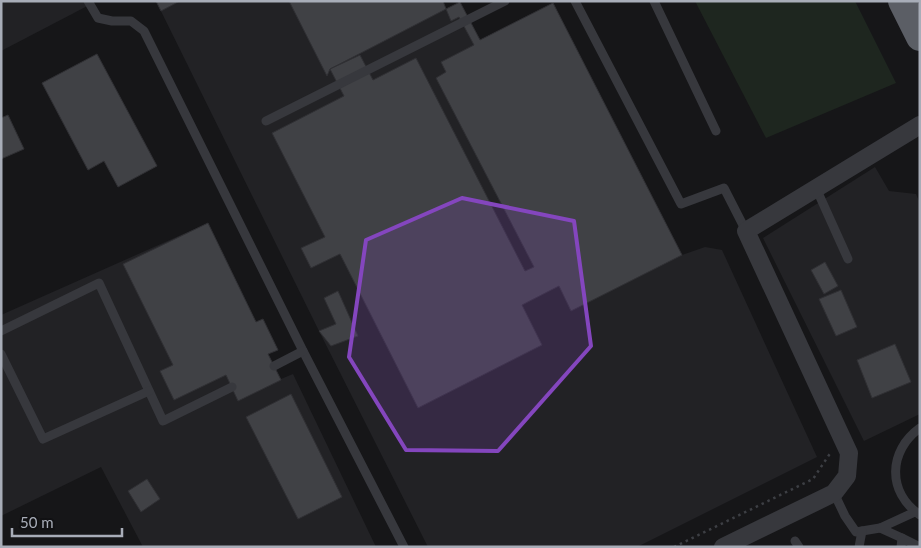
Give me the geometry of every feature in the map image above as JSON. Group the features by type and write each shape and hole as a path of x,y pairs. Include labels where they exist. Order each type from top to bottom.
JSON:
{"highway":[{"path":"902,1 920,36"}],"street":[{"path":"723,547 834,493 847,476 849,453 746,231 920,125"}],"lane":[{"path":"88,1 98,18 112,21 132,21 144,31 303,351 404,547"},
{"path":"266,121 505,1"},
{"path":"575,1 682,204 724,188 746,231"},
{"path":"654,1 716,131"},
{"path":"816,188 848,259"},
{"path":"1,331 99,283 163,421 232,387"},
{"path":"274,366 303,351"},
{"path":"1,354 43,439 149,391"},
{"path":"834,493 845,516 856,532 880,528 917,513 905,502 897,486 895,468 899,451 909,436 920,428"},
{"path":"880,528 902,542 920,547"},
{"path":"858,547 862,531"}],"path":[{"path":"674,547 813,479 831,451"}],"highlighted area":[{"path":"462,198 574,221 591,346 498,451 406,450 349,357 366,240"}],"shaded area":[{"path":"1,1 95,1 95,2 1,51"},
{"path":"156,1 443,1 446,9 460,2 480,40 553,3 682,255 705,247 722,250 817,457 637,547 428,547"},
{"path":"695,1 855,1 896,83 766,138"},
{"path":"875,167 889,191 916,194 920,203 920,414 864,441 763,238"},
{"path":"208,223 256,322 278,350 268,354 281,379 293,374 376,547 143,547 101,467 1,516 1,315"}],"building":[{"path":"156,1 180,1 161,11"},
{"path":"289,1 443,1 446,9 330,69 327,76"},
{"path":"460,2 480,40 553,3 682,255 571,311 559,286 522,305 542,345 418,408 340,254 311,268 301,248 325,237 272,133 344,96 330,69 360,55 373,80 416,58 525,271 534,267 436,78 446,72 441,62 474,45 459,17 451,21 446,9"},
{"path":"97,54 157,166 118,187 104,161 88,170 42,83"},
{"path":"8,115 24,149 1,159 1,118"},
{"path":"208,223 256,322 263,319 278,350 268,354 281,380 238,401 226,375 174,400 160,371 173,365 123,264"},
{"path":"825,262 838,286 824,294 811,270"},
{"path":"841,290 857,327 836,336 819,299"},
{"path":"338,291 358,336 331,346 319,331 336,324 324,298"},
{"path":"895,344 911,382 872,398 857,360"},
{"path":"291,394 342,497 298,519 246,417"},
{"path":"147,479 160,499 141,512 128,491"}]}
